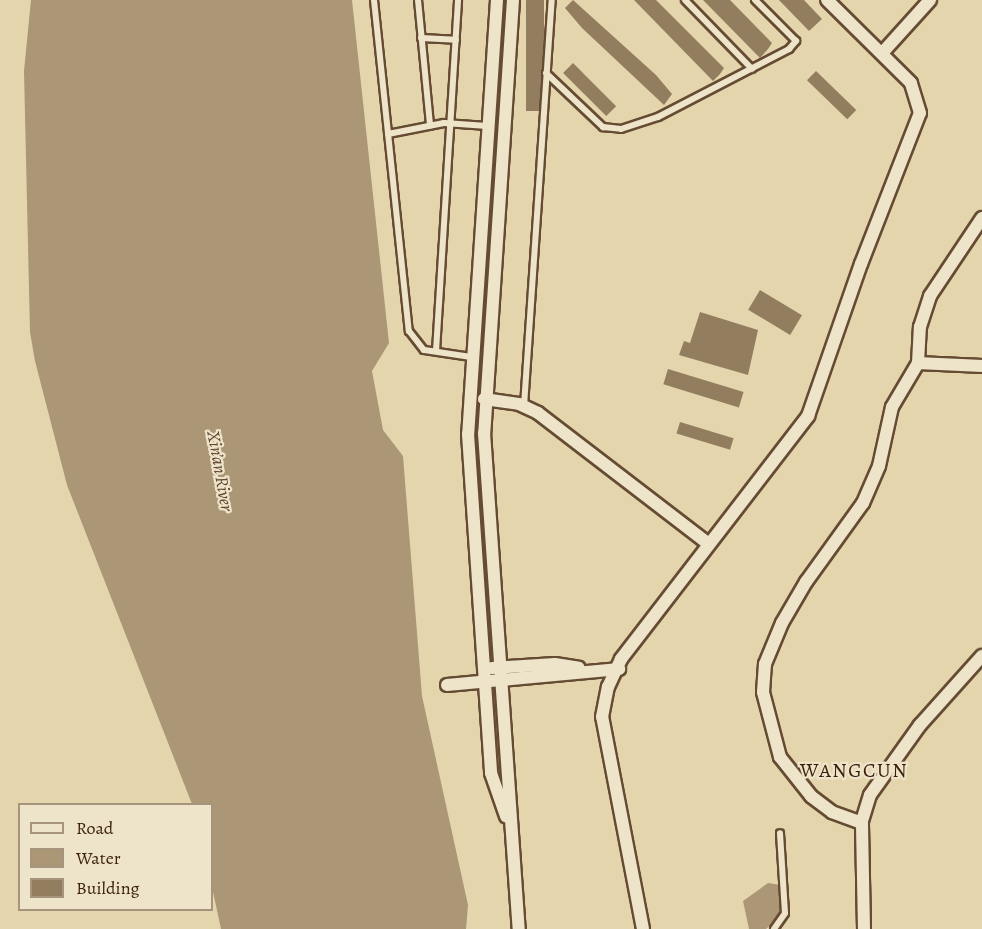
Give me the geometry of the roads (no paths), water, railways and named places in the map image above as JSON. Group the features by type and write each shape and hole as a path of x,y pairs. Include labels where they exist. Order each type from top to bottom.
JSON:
{"street":[{"path":"497,0 471,357 469,456 491,773 513,834"},
{"path":"513,0 484,399 499,667 519,929"},
{"path":"644,929 602,717 616,671 813,408 861,264 920,113 914,88 883,52 827,0"},
{"path":"883,52 930,0"},
{"path":"862,824 832,812 811,796 780,757 763,692 765,664 778,632 806,582 863,503 879,466 892,407 918,363 921,322 930,296 948,263 973,235 982,218"},
{"path":"918,363 982,366"},
{"path":"484,399 524,406 709,544"},
{"path":"864,929 862,824 870,795 920,724 982,656"},
{"path":"483,668 555,664 616,671"},
{"path":"447,685 616,671"}],"lane":[{"path":"374,0 409,331 424,350 471,357"},
{"path":"418,0 430,125"},
{"path":"436,351 458,0"},
{"path":"524,406 552,0"},
{"path":"686,0 752,69"},
{"path":"546,73 593,121 621,129 658,117 789,49 796,41 755,0"},
{"path":"421,38 456,40"},
{"path":"388,134 450,123 488,126"},
{"path":"774,929 786,913 780,833"}],"water":[{"name":"Xin’an River","path":"31,0 352,0 389,343 372,371 383,430 403,456 422,696 468,905 466,929 221,929 213,892 213,803 192,803 67,485 35,361 30,332 24,71"},
{"path":"768,883 781,885 780,916 766,929 749,929 743,901"}],"district":[{"name":"WANGCUN","path":"854,770"}]}
